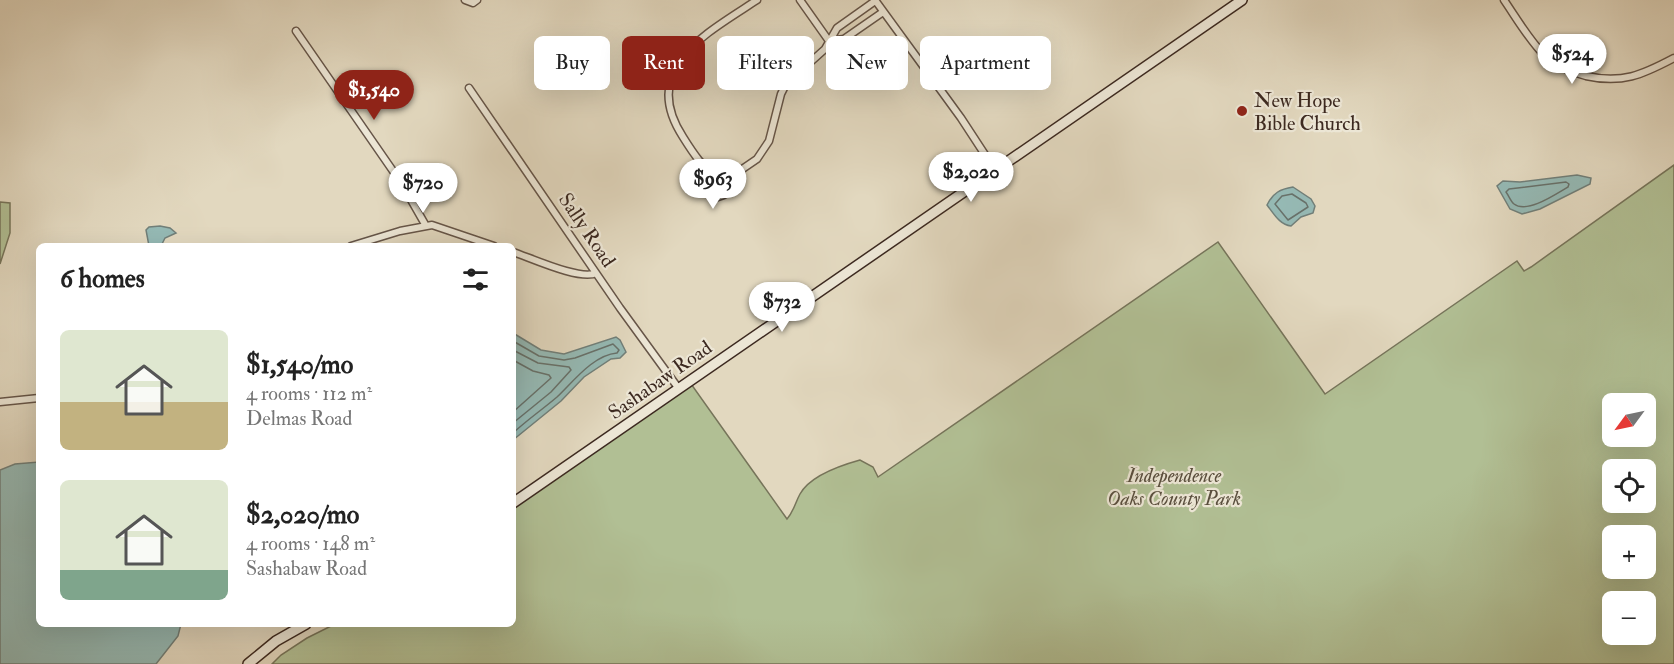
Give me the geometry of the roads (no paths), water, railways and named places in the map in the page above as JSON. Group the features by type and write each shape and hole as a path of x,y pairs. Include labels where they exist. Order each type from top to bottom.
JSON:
{"main road":[{"name":"Sashabaw Road","path":"516,501 1242,0"},
{"path":"248,664 276,641 301,627"}],"street":[{"path":"465,0 473,3 477,0"},
{"path":"757,0 686,51 677,62 670,77 668,92 672,117 685,141 709,171 720,178 728,176 745,168 763,152 769,141 781,94 786,84 826,47"},
{"path":"800,0 826,38"},
{"path":"832,36 837,28 875,0 961,118 995,170"},
{"path":"1504,0 1539,49 1567,71 1604,80 1616,80 1644,73 1674,58"},
{"path":"848,36 883,12"},
{"path":"296,31 390,166 426,225"},
{"name":"Sally Road","path":"469,88 679,389"},
{"path":"709,171 708,190 715,198 724,195 728,176"},
{"path":"360,243 426,225 485,243"},
{"path":"516,253 577,274 591,276 596,273"},
{"path":"0,402 36,398"}],"water":[{"path":"1577,175 1591,178 1590,184 1540,209 1522,214 1510,209 1497,186 1503,181 1520,182"},
{"path":"1293,187 1311,199 1315,206 1313,213 1301,217 1291,226 1280,221 1267,205 1277,192"},
{"path":"149,227 170,228 176,233 165,238 162,243 148,243 146,230"},
{"path":"516,335 541,350 564,354 616,337 620,340 626,352 620,358 611,359 584,377 561,401 516,438"},
{"path":"36,462 36,627 180,627 178,636 156,664 0,664 0,470 15,464"}],"place":[{"name":"New Hope Bible Church","path":"1242,111"}],"park label":[{"name":"Independence Oaks County Park","path":"1174,486"}]}
